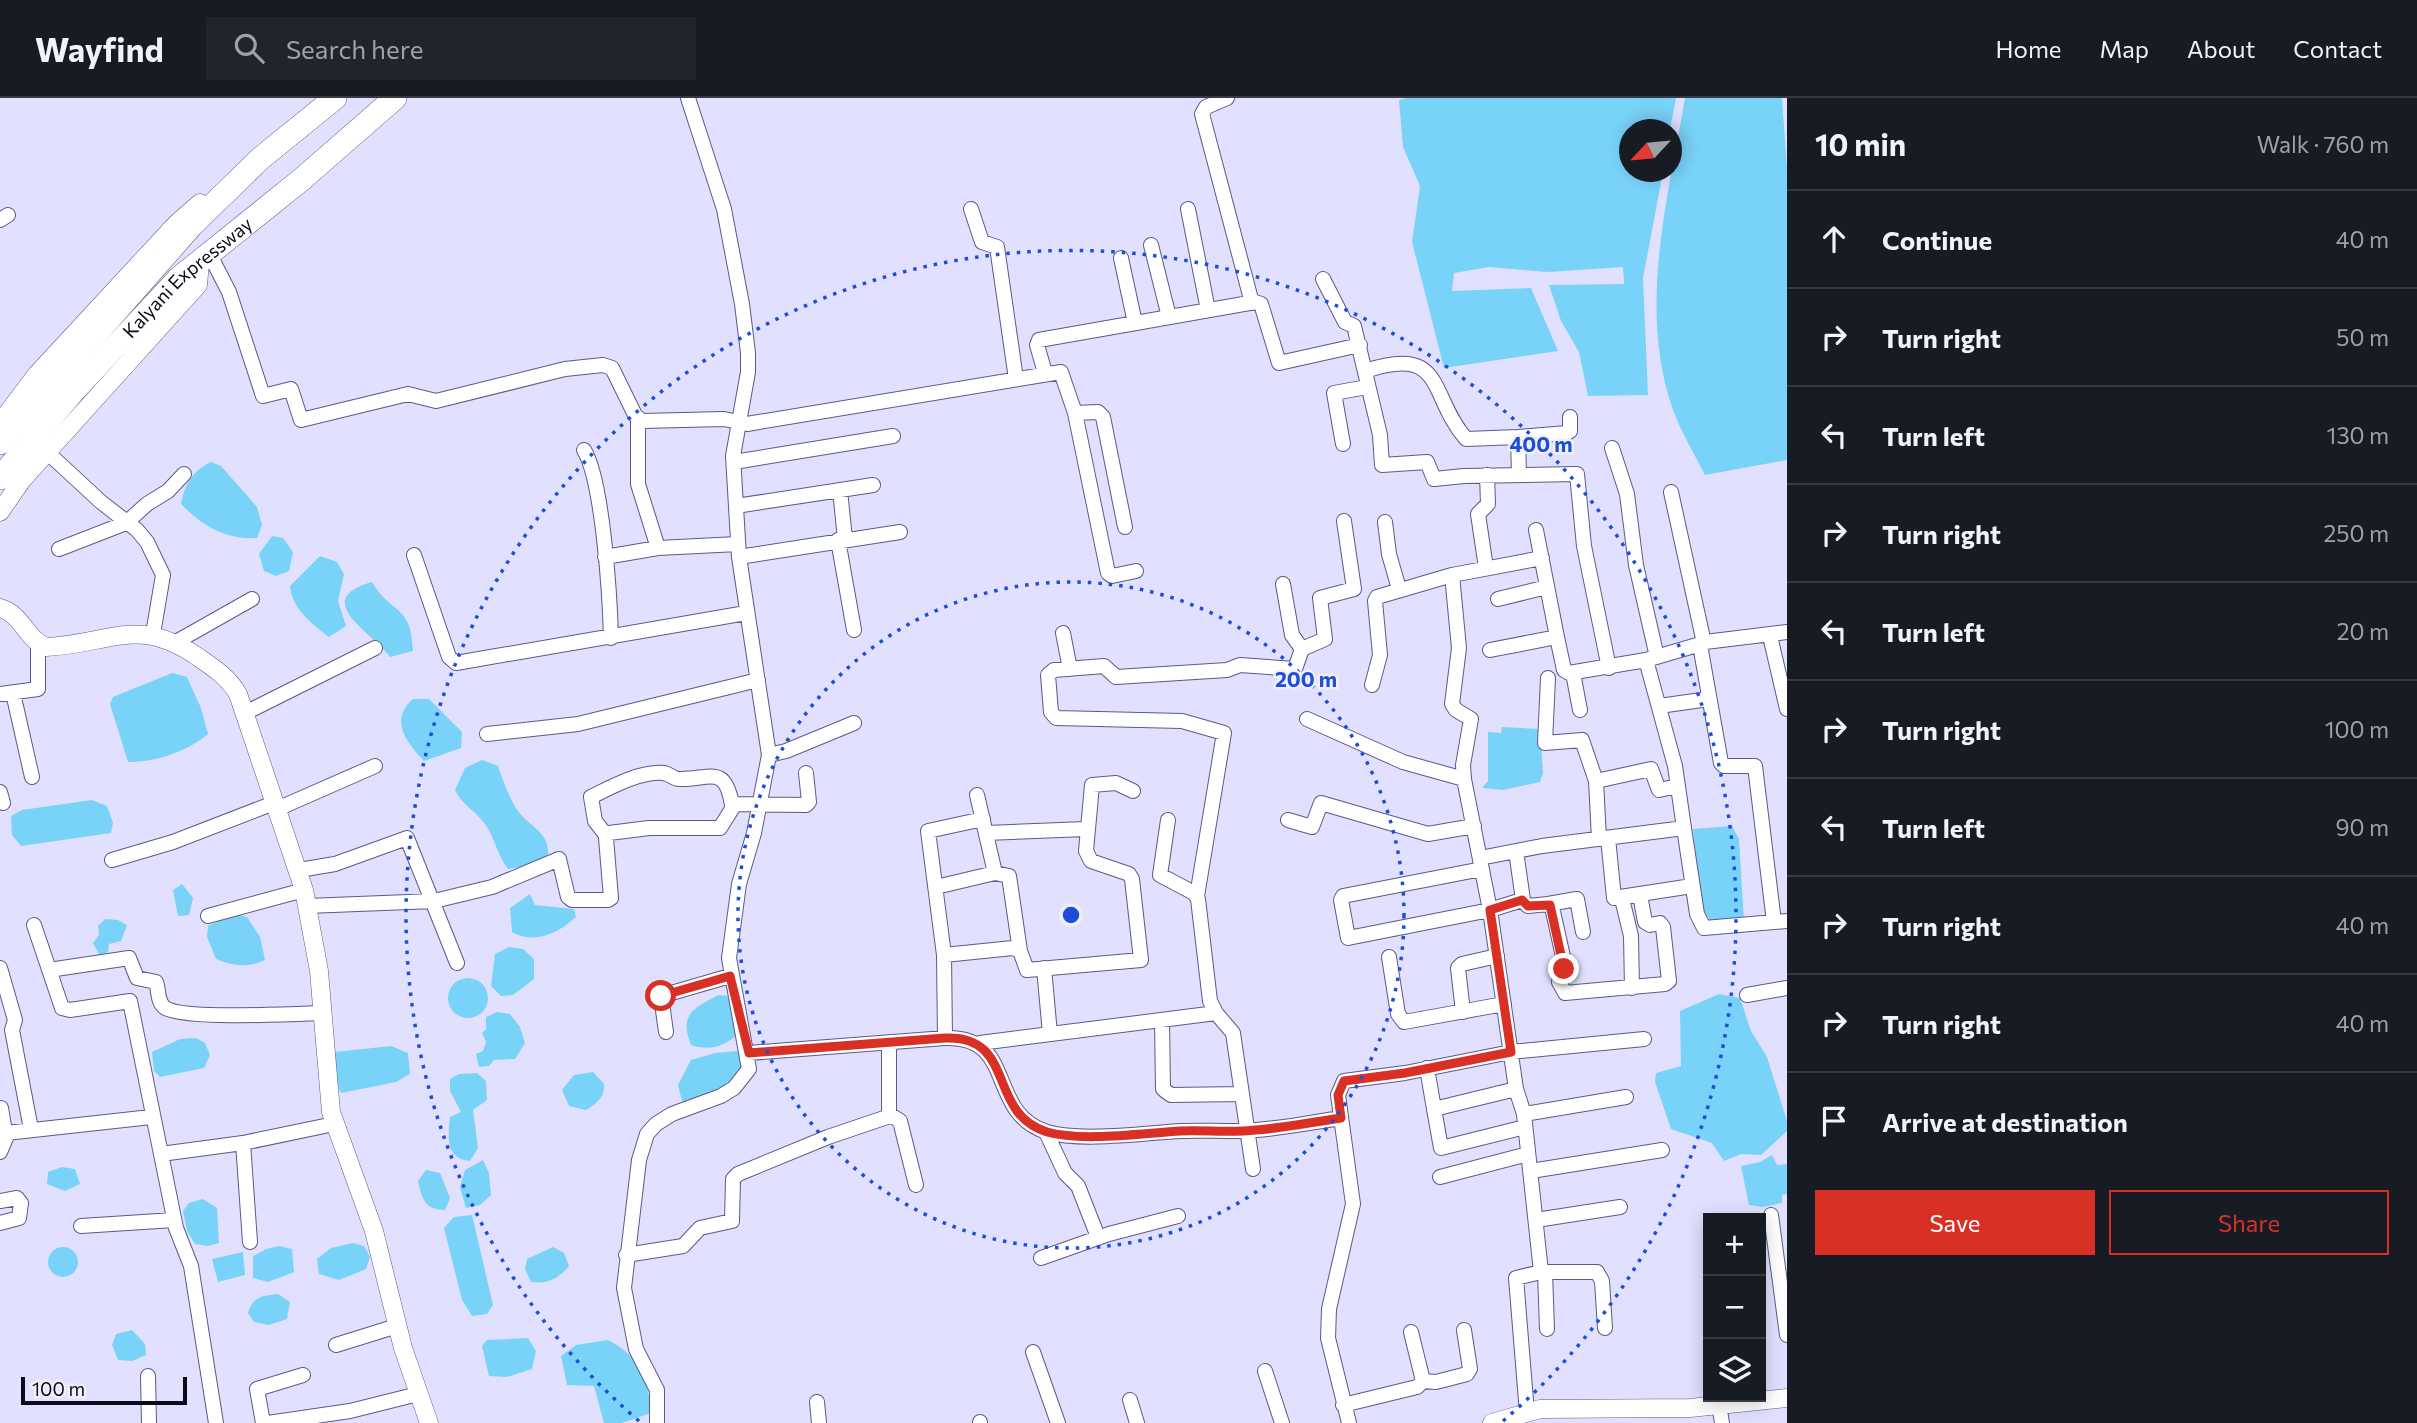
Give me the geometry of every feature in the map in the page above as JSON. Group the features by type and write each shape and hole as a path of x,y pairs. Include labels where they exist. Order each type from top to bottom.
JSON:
{"highway":[{"name":"Kalyani Expressway","path":"0,443 192,225 261,158 335,98"},
{"name":"Kalyani Expressway","path":"0,478 123,336 179,278 395,98"}],"street":[{"path":"0,423 37,374 176,224 318,98"},
{"path":"657,1423 657,1390 636,1349 629,1326 623,1279 639,1160 647,1134 672,1114 734,1088 748,1073 749,1053 730,976 731,927 760,806 769,755 738,551 734,462 747,372 742,304 724,209 688,98"},
{"path":"1227,98 1206,107 1202,114 1252,303"},
{"path":"971,209 982,242 995,243 997,249 1016,379"},
{"path":"1188,209 1208,310"},
{"path":"1151,245 1169,317"},
{"path":"1121,258 1135,323"},
{"path":"205,259 229,292 264,396 290,389 301,420 408,394 418,394 436,401 565,369 610,366 638,419 638,484 658,548"},
{"path":"0,512 22,480 198,285 205,259"},
{"path":"1323,279 1345,322 1354,326 1380,435 1382,465 1427,462 1434,479 1487,475 1577,474 1584,546 1609,668"},
{"path":"1045,373 1038,341 1252,303 1261,304 1279,363 1360,345"},
{"path":"1365,372 1394,362 1410,362 1436,381 1458,429 1466,439 1567,433 1570,417"},
{"path":"638,419 671,422 724,419 759,422 1045,373 1063,373 1075,413 1108,573 1117,576 1136,571"},
{"path":"1343,444 1334,393 1367,387"},
{"path":"1075,413 1098,412 1103,416 1125,527"},
{"path":"734,462 894,436"},
{"path":"1518,437 1519,475"},
{"path":"1612,449 1627,494 1636,565 1660,706 1678,786 1699,921 1704,928 1716,929 1780,922 1755,766 1722,764 1709,699 1703,644 1671,492"},
{"path":"584,450 590,459 605,557 611,638"},
{"path":"47,452 147,542 163,575 153,634"},
{"path":"60,549 126,523 147,504 168,491 184,474"},
{"path":"1486,568 1478,514 1488,503 1487,475"},
{"path":"736,506 873,485"},
{"path":"839,490 841,540 854,630"},
{"path":"1253,1169 1233,1033 1216,1013 1210,1000 1197,896 1224,733 1182,721 1056,718 1051,712 1048,675 1054,670 1105,666 1116,677 1227,670 1240,666 1294,670 1303,649 1325,641 1320,598 1354,589 1344,521"},
{"path":"1385,522 1389,554 1399,590"},
{"path":"1535,530 1564,670 1573,673 1609,668 1703,644 1787,632"},
{"path":"605,557 658,548 738,551 900,532"},
{"path":"414,555 453,663 746,613"},
{"path":"1372,685 1380,655 1375,599 1452,575 1542,558"},
{"path":"1452,575 1460,648 1452,704 1471,721 1464,759 1464,779 1490,910 1516,1089 1525,1121 1547,1329"},
{"path":"1283,584 1292,635 1303,649"},
{"path":"1498,599 1548,587"},
{"path":"176,642 252,599"},
{"path":"0,608 19,618 37,643 46,647 123,635 153,634 176,642 226,677 238,694 299,870 306,898 319,971 328,1098 334,1124 374,1231 397,1326 429,1423"},
{"path":"1063,633 1070,669"},
{"path":"1770,636 1787,709"},
{"path":"1490,650 1557,637"},
{"path":"32,777 6,694 34,691 39,687 37,643"},
{"path":"245,713 375,648"},
{"path":"1573,673 1580,710"},
{"path":"1548,678 1544,742 1547,744 1582,740 1596,781 1613,895 1622,899 1692,886"},
{"path":"488,734 589,722 758,680"},
{"path":"1660,706 1709,699"},
{"path":"1307,719 1403,762 1464,779"},
{"path":"769,755 786,751 853,723"},
{"path":"112,860 276,806 375,766"},
{"path":"1596,781 1651,769 1659,790 1678,786"},
{"path":"208,916 306,898 434,901 492,887 559,859 568,897 572,901 608,900 611,898 611,873 606,835 595,821 591,797 642,775 666,773 678,779 710,775 720,778 728,785 732,804 720,828 649,828 619,830 606,835"},
{"path":"732,804 760,806 808,803 806,773"},
{"path":"936,887 995,873 1009,876 1025,968 1138,962 1142,958 1132,879 1129,874 1088,859 1086,829 1093,784 1116,783 1133,791"},
{"path":"977,795 995,873"},
{"path":"1288,820 1312,827 1321,803 1428,834 1474,827"},
{"path":"1168,820 1160,875 1197,896"},
{"path":"945,1038 944,955 929,830 984,826 1086,829"},
{"path":"1523,900 1490,910 1353,939 1347,934 1341,900 1343,896 1481,864 1517,851 1684,828"},
{"path":"299,870 335,864 407,838 457,963"},
{"path":"1517,851 1523,900 1528,906 1577,899 1583,932"},
{"path":"1548,904 1552,907 1564,961 1559,982 1565,993 1632,988 1669,981 1663,927 1660,923 1650,925 1645,922 1640,895"},
{"path":"1622,899 1631,936 1632,988"},
{"path":"34,925 59,1005 67,1010 130,1001 151,1117 174,1220 191,1266 216,1423"},
{"path":"944,955 1013,948 1020,951"},
{"path":"1463,1012 1458,968 1462,964 1497,956"},
{"path":"1389,957 1399,1020 1409,1022 1504,1004"},
{"path":"48,970 129,958 136,978 152,979 156,982 160,1001 169,1010 223,1014 322,1013"},
{"path":"0,968 16,1021 6,1028 31,1129"},
{"path":"1044,968 1050,1034"},
{"path":"666,1032 661,996 730,976"},
{"path":"1747,995 1787,988"},
{"path":"749,1053 945,1038 980,1043 1216,1013"},
{"path":"1162,1020 1163,1089 1167,1093 1241,1094"},
{"path":"1349,1423 1328,1338 1329,1309 1353,1204 1338,1095 1344,1081 1511,1052 1644,1039"},
{"path":"889,1042 890,1116"},
{"path":"980,1043 991,1057 1013,1105 1026,1120 1046,1132 1106,1136 1246,1131 1341,1118"},
{"path":"1427,1068 1441,1148 1525,1121 1626,1097"},
{"path":"1434,1109 1516,1089"},
{"path":"0,1152 5,1144 6,1133 1,1108"},
{"path":"626,1255 683,1246 700,1228 732,1221 733,1179 738,1174 828,1137 890,1116 900,1121 916,1185"},
{"path":"6,1133 151,1117"},
{"path":"161,1154 243,1143 334,1124"},
{"path":"1046,1132 1065,1173 1078,1186 1098,1237"},
{"path":"243,1143 250,1242"},
{"path":"1531,1171 1662,1150"},
{"path":"1440,1177 1528,1154"},
{"path":"0,1201 17,1198 21,1210 19,1218 0,1223"},
{"path":"1536,1220 1620,1207"},
{"path":"1041,1258 1098,1237 1178,1216"},
{"path":"1771,1216 1787,1335"},
{"path":"80,1226 174,1220"},
{"path":"1527,1413 1516,1278 1543,1272 1597,1272 1602,1281 1605,1328"},
{"path":"336,1345 397,1326"},
{"path":"1343,1405 1417,1387 1423,1381 1436,1382 1467,1374 1470,1369 1464,1330"},
{"path":"1411,1332 1423,1381"},
{"path":"1033,1352 1058,1423"},
{"path":"1265,1371 1282,1423"},
{"path":"263,1423 257,1389 303,1375"},
{"path":"148,1376 149,1423"},
{"path":"268,1423 351,1417 418,1394"},
{"path":"1492,1423 1540,1409 1567,1415 1650,1416 1719,1404 1787,1398"},
{"path":"1130,1400 1137,1423"},
{"path":"817,1402 819,1423"},
{"path":"1719,1404 1722,1423"}],"water":[{"path":"1676,98 1672,119 1619,119 1619,182 1661,182 1643,278 1648,395 1588,396 1579,352 1561,321 1549,285 1624,284 1623,267 1548,272 1489,267 1454,273 1452,291 1531,288 1558,351 1444,368 1412,242 1420,186 1403,147 1399,100"},
{"path":"1685,98 1782,98 1787,168 1787,460 1705,475 1672,407 1662,369 1657,330 1657,291 1659,252 1670,182 1682,182 1681,119"},
{"path":"211,462 221,466 257,507 262,525 257,538 235,537 216,530 181,504 190,479"},
{"path":"272,536 283,538 293,552 289,571 276,576 264,571 259,554"},
{"path":"320,556 337,562 344,574 338,601 346,626 329,637 299,609 290,586"},
{"path":"372,582 387,601 405,617 412,636 413,651 390,657 351,617 346,607 346,598 354,589"},
{"path":"172,673 187,677 201,708 208,734 170,755 128,762 110,704 113,697"},
{"path":"413,699 429,699 462,732 461,748 424,761 406,739 401,723 406,707"},
{"path":"1502,727 1540,729 1543,773 1540,782 1503,790 1482,788 1488,781 1488,732 1501,733"},
{"path":"482,760 498,766 516,808 543,837 547,844 547,863 508,869 485,824 458,795 455,790 465,768"},
{"path":"92,800 107,806 113,823 111,833 21,846 12,835 11,816 22,810"},
{"path":"1732,826 1739,839 1744,921 1714,924 1701,910 1693,829"},
{"path":"182,884 193,898 189,915 178,916 173,890"},
{"path":"530,894 535,905 574,909 576,917 562,928 538,937 521,936 512,932 510,908"},
{"path":"235,914 247,917 260,937 265,960 240,965 216,959 207,937 208,926"},
{"path":"105,919 118,920 127,925 121,941 109,944 108,952 100,956 93,943 99,935 98,926"},
{"path":"509,947 523,949 534,959 534,979 513,995 501,996 491,986 495,954"},
{"path":"468,978 476,979 482,984 487,990 487,1006 482,1012 476,1017 468,1018 460,1017 454,1012 449,1006 448,998 449,990 454,984 460,979"},
{"path":"1719,994 1740,998 1751,1031 1767,1057 1787,1121 1787,1131 1761,1155 1741,1154 1724,1161 1712,1143 1671,1129 1655,1082 1656,1073 1681,1066 1680,1011"},
{"path":"718,995 729,996 736,1014 737,1035 715,1047 691,1045 688,1019 695,1009"},
{"path":"497,1012 510,1014 520,1027 525,1043 515,1059 494,1060 489,1066 479,1067 476,1054 483,1051 486,1042 482,1033 486,1029 486,1017"},
{"path":"196,1038 205,1043 210,1055 204,1068 160,1077 154,1071 152,1052 180,1039"},
{"path":"391,1046 408,1053 410,1074 396,1082 341,1093 333,1072 335,1052"},
{"path":"738,1051 747,1057 746,1074 696,1105 682,1101 678,1085 691,1060 715,1053"},
{"path":"593,1072 604,1084 600,1099 586,1110 569,1106 562,1090 574,1075"},
{"path":"477,1073 486,1081 487,1100 473,1110 478,1148 470,1161 456,1156 450,1146 450,1117 461,1112 450,1091 450,1079 459,1074"},
{"path":"1772,1155 1777,1165 1787,1164 1787,1194 1782,1195 1782,1203 1763,1207 1749,1205 1741,1166 1760,1162"},
{"path":"483,1160 489,1173 491,1195 480,1205 466,1208 460,1187 465,1170"},
{"path":"62,1167 75,1169 80,1184 65,1191 47,1184 48,1172"},
{"path":"426,1170 440,1173 450,1198 445,1210 429,1206 423,1198 418,1181"},
{"path":"203,1199 217,1208 219,1243 208,1246 195,1244 187,1231 183,1211 189,1203"},
{"path":"472,1215 493,1305 487,1314 472,1316 462,1300 444,1228 454,1217"},
{"path":"353,1243 364,1246 370,1257 366,1269 339,1280 319,1274 317,1259 331,1248"},
{"path":"280,1246 292,1249 294,1272 268,1282 253,1278 253,1256"},
{"path":"63,1247 74,1251 78,1262 74,1273 63,1277 52,1273 48,1262 52,1251"},
{"path":"553,1247 564,1253 569,1266 552,1280 531,1282 525,1269 527,1259"},
{"path":"243,1252 245,1275 218,1282 212,1259"},
{"path":"278,1294 290,1302 287,1319 269,1325 254,1322 248,1313 255,1300"},
{"path":"132,1330 145,1344 146,1355 132,1361 118,1360 112,1345 116,1334"},
{"path":"528,1338 536,1351 532,1369 507,1377 489,1376 482,1346 487,1340"},
{"path":"608,1340 628,1354 640,1369 648,1389 651,1413 622,1423 604,1423 594,1386 567,1385 561,1356 576,1345"}],"route":[{"path":"661,996 730,976 749,1053 796,1047 954,1037 971,1040 980,1043 987,1050 1006,1094 1026,1120 1046,1132 1106,1136 1256,1130 1341,1118 1338,1095 1344,1081 1405,1073 1511,1052 1490,910 1522,900 1528,906 1550,905 1564,969"}]}
